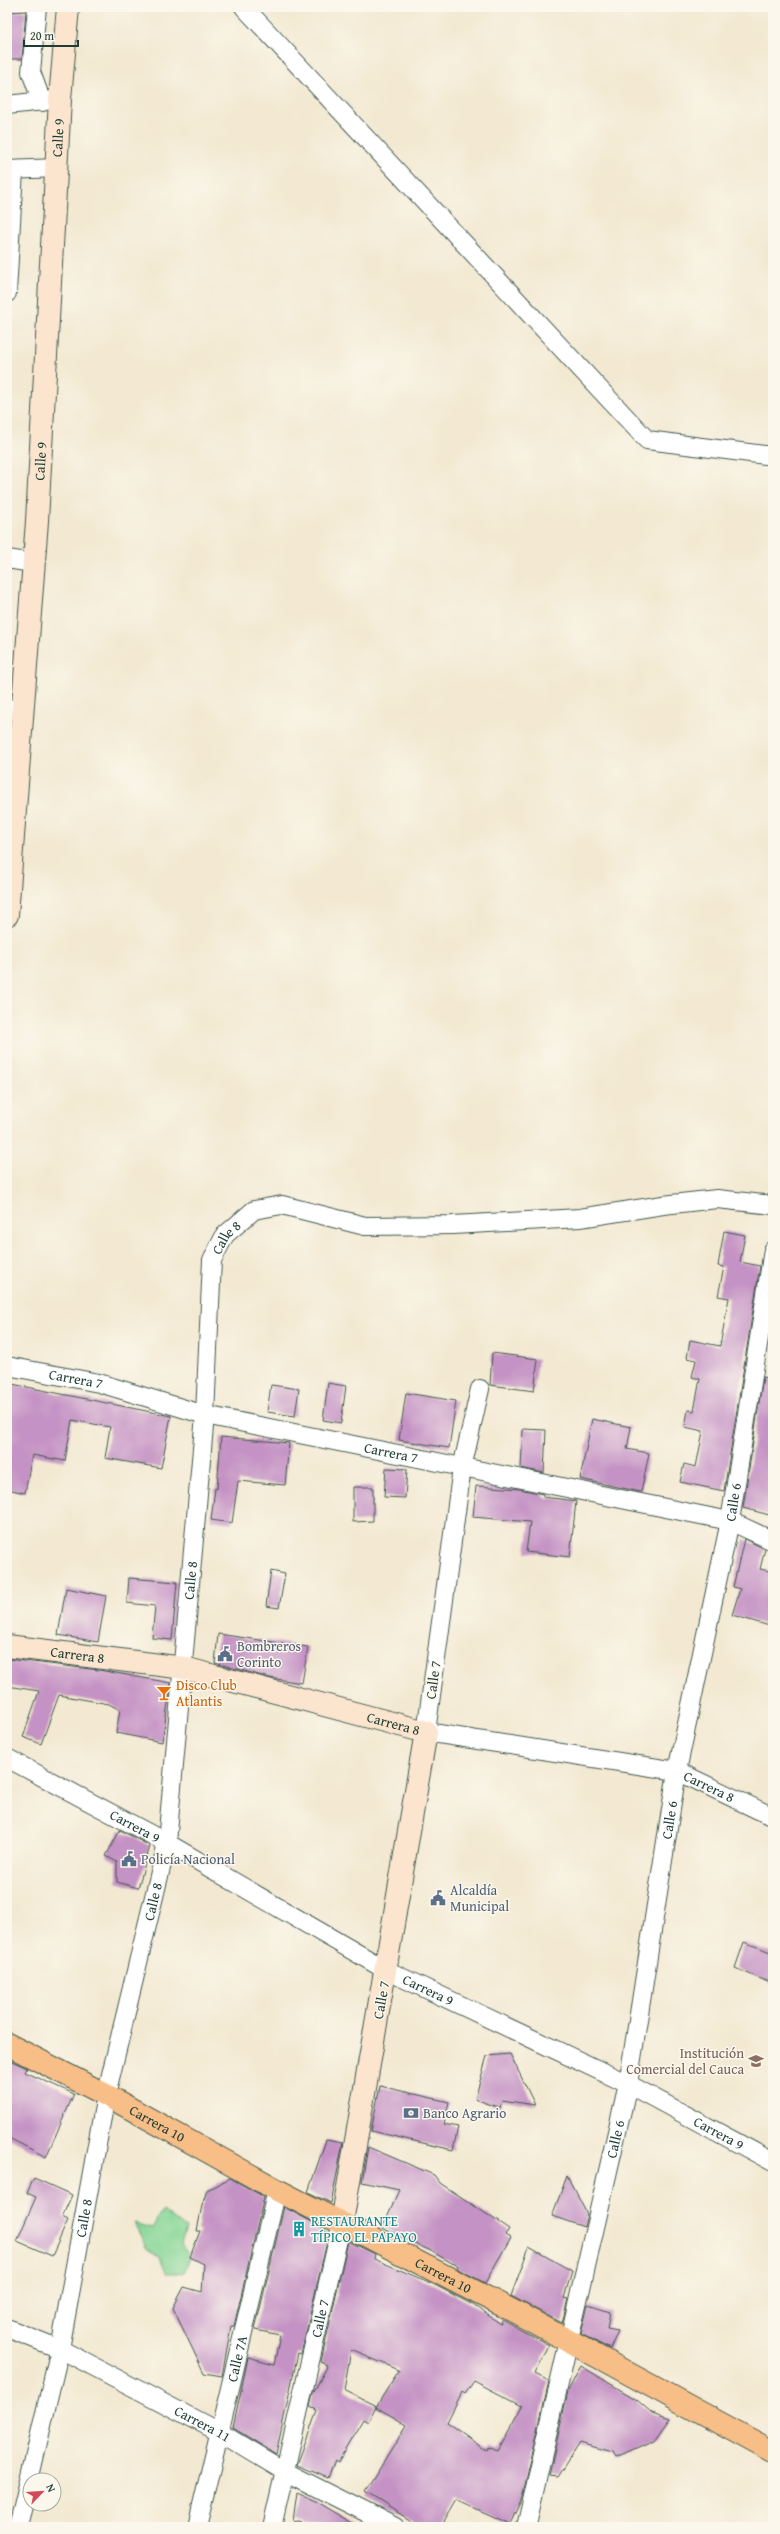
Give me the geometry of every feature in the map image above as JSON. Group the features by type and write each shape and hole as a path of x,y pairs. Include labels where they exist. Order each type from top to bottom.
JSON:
{"main road":[{"name":"Carrera 10","path":"7,2044 106,2095 277,2190 342,2222 568,2340 773,2452"}],"street":[{"path":"7,105 51,100 31,72 37,7"},
{"name":"Calle 9","path":"7,915 15,709 33,563 58,168 51,100 68,7"},
{"path":"244,7 647,440 773,456"},
{"path":"7,293 11,170 58,168"},
{"path":"7,559 33,563"},
{"name":"Calle 8","path":"18,2527 60,2348 106,2095 167,1843 184,1668 205,1415 212,1260 225,1234 254,1210 282,1205 365,1226 453,1225 580,1218 663,1204 717,1199 773,1205"},
{"name":"Calle 6","path":"526,2527 628,2084 677,1772 765,1349 773,1250"},
{"name":"Carrera 7","path":"7,1366 99,1383 205,1415 730,1521 773,1541"},
{"name":"Calle 7","path":"272,2527 342,2222 426,1732 462,1468 480,1389"},
{"name":"Carrera 8","path":"7,1646 184,1668 426,1732 677,1772 773,1817"},
{"name":"Carrera 9","path":"7,1758 167,1843 386,1970 628,2084 773,2162"},
{"name":"Calle 7A","path":"197,2527 277,2190"},
{"name":"Carrera 11","path":"7,2328 60,2348 219,2432 284,2471 395,2527"}],"green space":[{"path":"163,2211 186,2229 181,2244 190,2257 184,2273 166,2273 159,2256 147,2249 134,2223 153,2228"}],"building":[{"path":"26,11 22,59 7,59 7,12"},
{"path":"724,1231 745,1235 740,1262 760,1266 724,1491 680,1482 684,1464 696,1467 703,1431 685,1427 688,1410 694,1411 700,1379 692,1377 696,1360 687,1358 690,1340 720,1346 729,1298 718,1296 724,1267 718,1266"},
{"path":"492,1353 538,1359 534,1391 490,1385"},
{"path":"763,1377 773,1379 773,1516 743,1508"},
{"path":"7,1383 171,1416 161,1468 105,1458 110,1427 72,1420 65,1461 32,1455 25,1493 7,1489"},
{"path":"328,1383 346,1386 341,1423 323,1420"},
{"path":"271,1385 299,1389 295,1416 267,1412"},
{"path":"406,1393 456,1401 449,1448 399,1440"},
{"path":"592,1419 631,1427 627,1449 649,1453 641,1492 580,1479"},
{"path":"523,1429 546,1430 544,1473 521,1468"},
{"path":"221,1437 289,1443 285,1485 238,1481 232,1523 211,1520 215,1488 217,1489"},
{"path":"386,1468 407,1469 405,1498 384,1497"},
{"path":"476,1486 520,1489 543,1494 543,1497 576,1501 570,1557 526,1552 530,1522 473,1517"},
{"path":"353,1487 373,1487 373,1521 353,1522"},
{"path":"744,1539 765,1549 760,1569 773,1572 773,1627 732,1615 740,1589 733,1587"},
{"path":"271,1571 285,1574 279,1608 266,1606"},
{"path":"129,1578 177,1582 172,1640 152,1638 155,1606 127,1603"},
{"path":"66,1588 106,1596 98,1642 58,1635"},
{"path":"218,1634 308,1647 302,1683 270,1678 215,1663"},
{"path":"7,1659 99,1670 171,1683 162,1742 116,1733 120,1710 109,1704 59,1695 41,1744 23,1737 39,1691 7,1686"},
{"name":"Policía Nacional","path":"120,1830 150,1846 138,1888 117,1882 117,1862 106,1856"},
{"path":"744,1942 773,1953 773,1984 735,1968"},
{"path":"510,2054 535,2105 502,2100 500,2108 475,2099 487,2056"},
{"path":"7,2059 27,2068 25,2072 74,2094 46,2157 7,2137"},
{"name":"Banco Agrario","path":"380,2086 449,2102 444,2124 458,2127 453,2150 371,2131"},
{"path":"326,2140 343,2143 331,2203 308,2192"},
{"path":"368,2147 434,2175 440,2183 509,2229 506,2234 511,2237 485,2283 456,2268 457,2266 431,2251 382,2228 399,2190 362,2182"},
{"path":"567,2176 587,2214 584,2227 552,2216"},
{"path":"34,2178 72,2195 62,2217 68,2220 52,2256 17,2241 36,2197 27,2193"},
{"path":"230,2178 264,2197 234,2326 231,2326 222,2376 204,2373 173,2308 184,2287 202,2292 204,2264 190,2257 200,2231 197,2231 202,2205 207,2190"},
{"path":"284,2207 325,2229 325,2232 329,2233 301,2354 298,2353 276,2454 233,2428 248,2358 274,2365 280,2335 255,2330"},
{"path":"348,2241 375,2254 374,2259 433,2284 473,2305 501,2324 502,2320 549,2345 535,2374 549,2381 522,2498 510,2524 457,2500 441,2527 421,2527 365,2492 407,2425 376,2407 399,2370 351,2350 344,2390 376,2406 368,2422 363,2419 338,2462 335,2460 328,2478 297,2465 317,2410 310,2407 313,2393 328,2365 321,2362","holes":["474,2381 522,2406 497,2451 489,2447 487,2450 447,2422 462,2392 465,2394"]},
{"path":"529,2247 572,2271 564,2298 568,2299 562,2323 511,2296"},
{"path":"588,2305 610,2312 607,2329 618,2331 610,2349 581,2334"},
{"path":"581,2366 637,2400 652,2413 670,2419 655,2440 617,2457 614,2452 580,2443 558,2477 549,2476 568,2391"},
{"path":"297,2493 313,2500 359,2527 302,2527 303,2524 293,2522"}],"place":[{"name":"Bombreros Corinto","path":"225,1654"},
{"name":"Disco Club Atlantis","path":"164,1693"},
{"name":"Policía Nacional","path":"129,1859"},
{"name":"Alcaldía Municipal","path":"438,1898"},
{"name":"Institución Comercial del Cauca","path":"756,2061"},
{"name":"Banco Agrario","path":"411,2113"},
{"name":"RESTAURANTE TÍPICO EL PAPAYO","path":"299,2229"}]}
